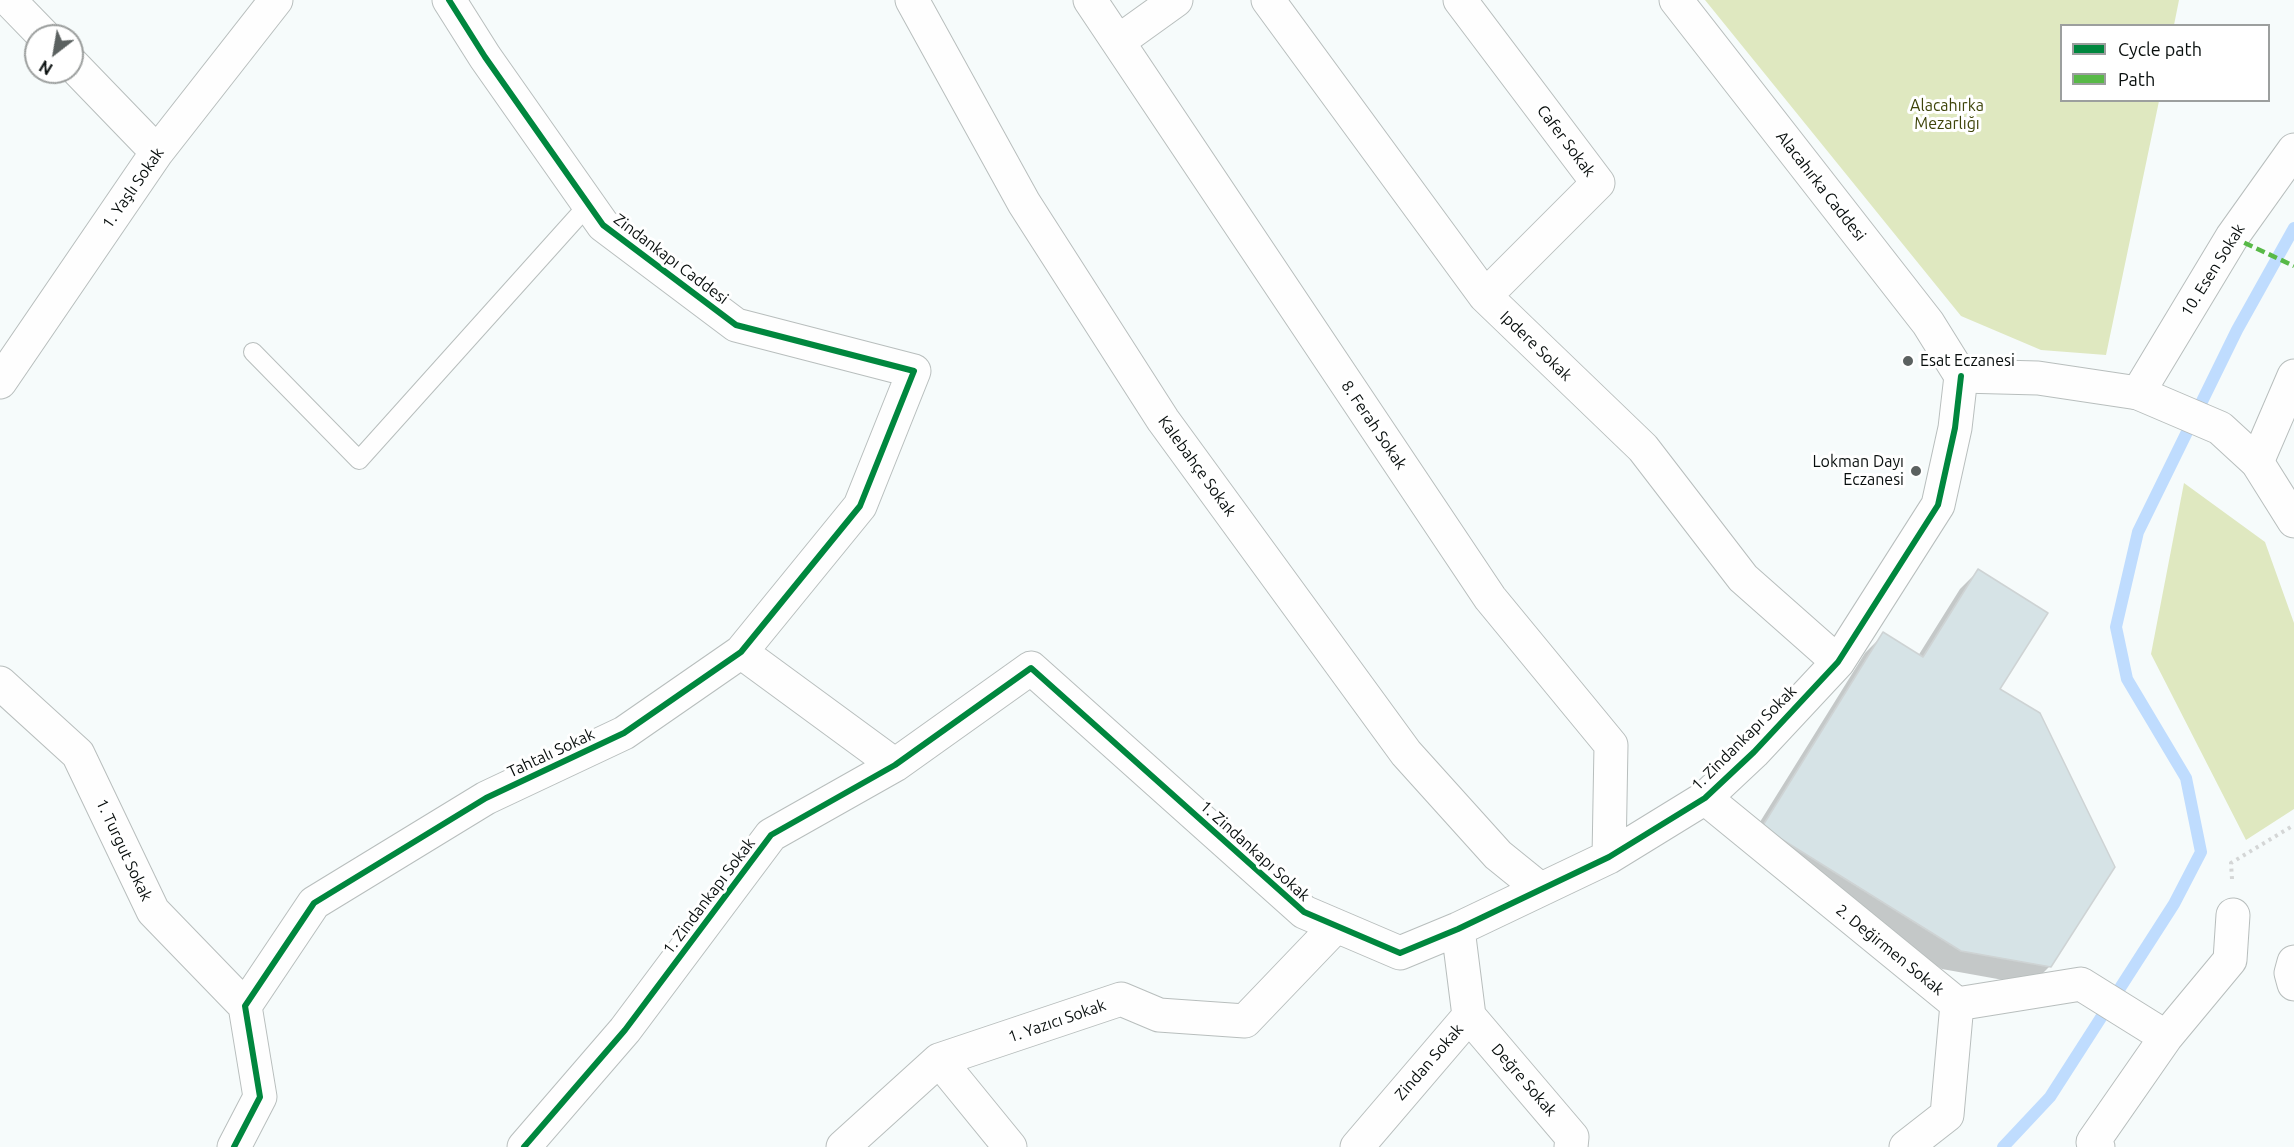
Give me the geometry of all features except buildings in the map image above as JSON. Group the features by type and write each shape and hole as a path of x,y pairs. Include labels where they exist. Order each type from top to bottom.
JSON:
{"street":[{"path":"9,0 32,24"},
{"name":"1. Yaşlı Sokak","path":"0,382 158,152 276,0"},
{"name":"Zindankapı Caddesi","path":"449,0 485,57 603,225 736,325 914,370"},
{"name":"Kalebahçe Sokak","path":"912,0 1024,203 1163,420 1406,753 1498,855 1540,889"},
{"name":"8. Ferah Sokak","path":"1090,0 1119,40 1491,598 1611,745 1609,857"},
{"path":"1119,40 1176,0"},
{"name":"Ipdere Sokak","path":"1268,0 1485,296 1643,448 1743,578 1838,662"},
{"name":"Cafer Sokak","path":"1460,0 1598,183 1485,296"},
{"name":"Alacahırka Caddesi","path":"1676,0 1928,324 1961,376"},
{"path":"84,76 158,152"},
{"name":"10. Esen Sokak","path":"2138,393 2232,237 2294,150"},
{"name":"Tahtalı Sokak","path":"245,1006 314,903 486,798 624,733 741,652 860,506 914,370"},
{"path":"1961,376 2038,378 2138,393 2220,428 2257,462 2294,520"},
{"name":"1. Zindankapı Sokak","path":"524,1147 626,1030 771,835 895,765 1031,668 1304,912 1400,953 1458,929 1609,857 1705,798 1754,752 1838,662 1938,505 1955,428 1961,376"},
{"path":"2257,462 2294,376"},
{"path":"741,652 895,765"},
{"name":"1. Turgut Sokak","path":"3,692 78,754 153,911 245,1006"},
{"name":"2. Değirmen Sokak","path":"1705,798 1957,1004 2081,984 2156,1030"},
{"path":"2098,1147 2093,1142 2156,1030 2230,960 2233,915"},
{"name":"1. Yazıcı Sokak","path":"843,1147 939,1060 1121,999 1159,1015 1245,1021 1336,926"},
{"name":"Zindan Sokak","path":"1357,1147 1469,1016 1458,929"},
{"path":"2294,962 2291,973 2294,984"},
{"path":"1906,1147 1947,1115 1957,1004"},
{"path":"234,1147 260,1096 245,1006"},
{"name":"Değre Sokak","path":"1469,1016 1572,1137 1571,1147"},
{"path":"939,1060 1011,1147"}],"lane":[{"path":"253,352 359,460 588,205"}],"path":[{"path":"2233,915 2231,863 2294,825"}],"green space":[{"name":"Alacahırka Mezarlığı","path":"1705,0 2179,0 2174,24 2060,24 2060,102 2159,102 2106,355 2041,350 1961,316"},
{"path":"2184,483 2265,542 2294,623 2294,809 2246,840 2151,654"}],"waterway":[{"path":"2003,1147 2050,1097 2174,904 2201,852 2186,778 2127,679 2116,627 2138,532 2237,330 2294,228"}],"marked path":[{"path":"2232,237 2294,266"}],"cycle path":[{"path":"234,1147 260,1097 245,1006 314,903 486,798 624,733 741,652 860,506 914,371 736,325 603,225 485,57 449,0"},
{"path":"524,1147 625,1030 771,835 895,765 1031,668 1304,912 1400,953 1458,929 1609,857 1705,798 1754,752 1838,662 1938,505 1955,428 1961,376"}],"place":[{"name":"Esat Eczanesi","path":"1908,361"},
{"name":"Lokman Dayı Eczanesi","path":"1916,471"}]}
